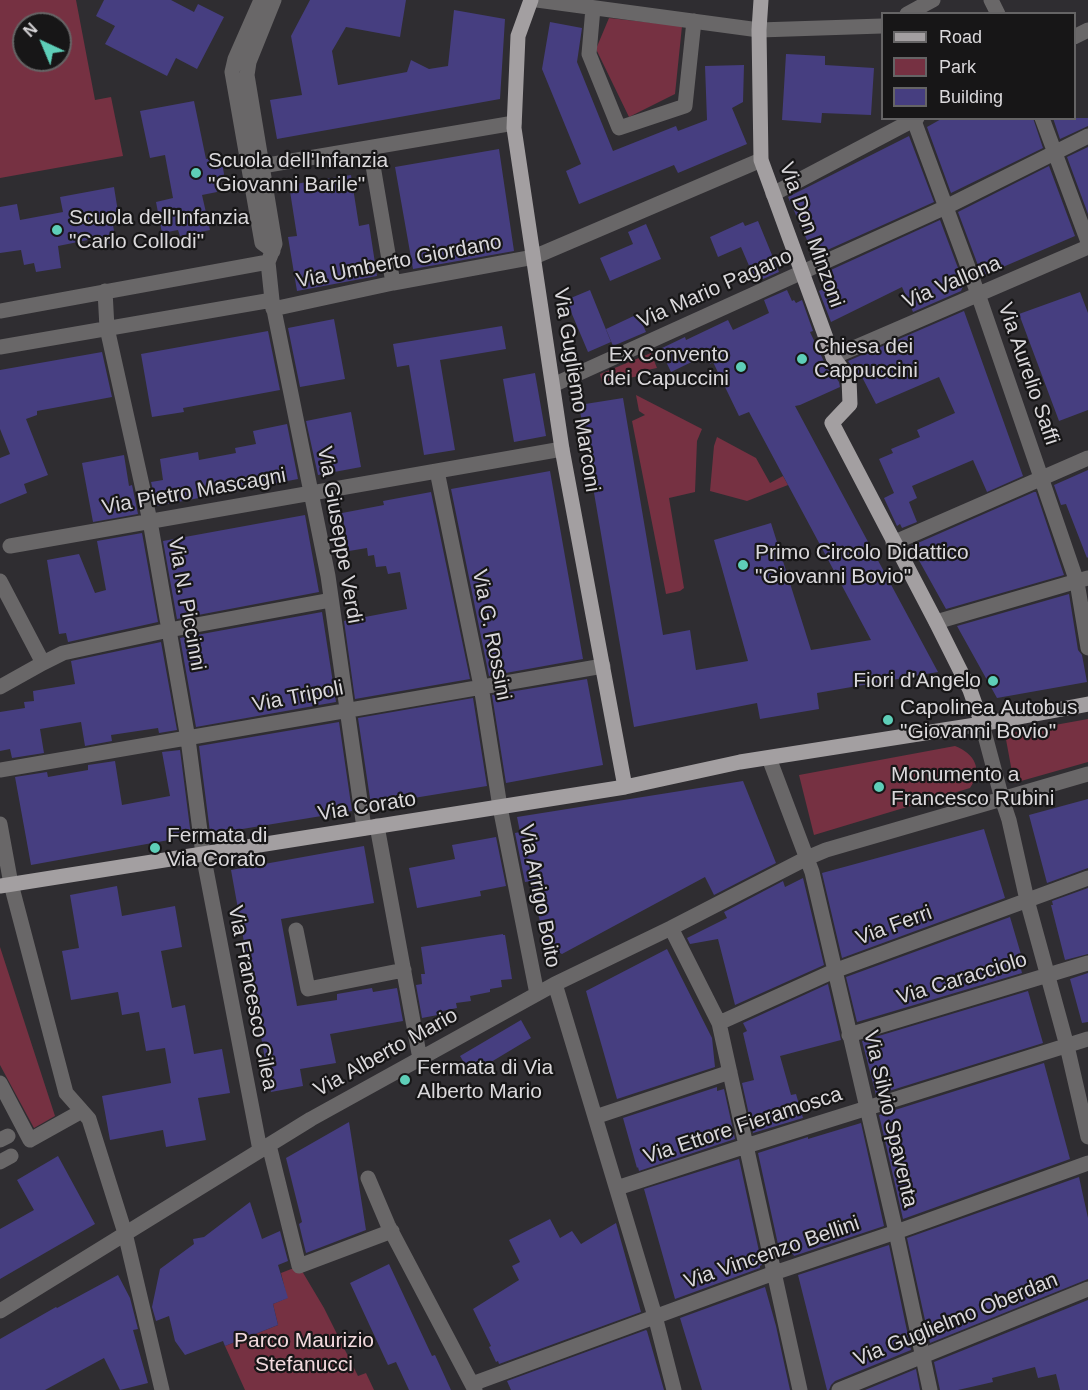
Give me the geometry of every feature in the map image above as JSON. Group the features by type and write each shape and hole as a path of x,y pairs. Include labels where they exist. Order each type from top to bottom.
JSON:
{"main road":[{"name":"Via Gugliemo Marconi","path":"531,0 518,36 514,123 562,449 625,787"},
{"name":"Via Don Minzoni","path":"761,0 759,30 761,160 833,357 849,380 850,404 832,423 970,690 982,724"},
{"name":"Via Corato","path":"5,885 625,787 740,762 982,724 1088,704"}],"street":[{"name":"Via Giuseppe Verdi","path":"261,0 235,59 232,72 262,243 271,256"},
{"name":"Via Giuseppe Verdi","path":"274,0 249,62 248,75 275,244 271,256 273,304 328,576 347,709 404,970 420,1059"},
{"path":"537,0 759,30 881,27"},
{"path":"911,12 933,0"},
{"path":"593,8 589,54 619,128 685,106 694,21"},
{"path":"773,194 913,120"},
{"name":"Via Aurelio Saffi","path":"915,120 1041,478 1083,580 1088,648"},
{"path":"1043,120 1088,244"},
{"path":"262,166 514,123"},
{"name":"Via Mario Pagano","path":"553,385 946,207 1088,136"},
{"path":"370,148 393,283"},
{"name":"Via Umberto Giordano","path":"108,328 273,304 534,256 761,160"},
{"name":"Via Vallona","path":"833,357 1088,244"},
{"name":"Via Umberto Giordano","path":"0,311 271,256"},
{"name":"Via N. Piccinni","path":"105,291 108,328 150,521 188,739 203,854"},
{"path":"0,347 108,328"},
{"name":"Via Pietro Mascagni","path":"10,546 562,449"},
{"path":"893,543 1088,458"},
{"name":"Via G. Rossini","path":"437,471 482,686 500,807"},
{"path":"936,622 1083,580"},
{"path":"0,581 43,663"},
{"path":"0,687 63,653 169,630 331,600"},
{"name":"Via Tripoli","path":"0,770 603,666"},
{"path":"982,724 1009,820 1027,900 1067,1046 1088,1137"},
{"name":"Via Silvio Spaventa","path":"769,758 807,858 896,1232 930,1390"},
{"name":"Via Alberto Mario","path":"0,1311 311,1119 555,984 807,858 826,850 1088,774"},
{"name":"Via Arrigo Boito","path":"500,807 537,994"},
{"path":"0,824 5,885 66,1093 89,1119 125,1233 162,1390"},
{"name":"Via Francesco Cilea","path":"203,854 264,1148 299,1266 392,1232"},
{"name":"Via Ferri","path":"719,1023 834,971 1088,878"},
{"path":"671,928 719,1023 800,1390"},
{"path":"296,930 308,989 404,970"},
{"name":"Via Caracciolo","path":"849,1035 1088,963"},
{"path":"555,984 655,1316 674,1390"},
{"name":"Via Ettore Fieramosca","path":"616,1188 1088,1040"},
{"path":"595,1117 730,1072"},
{"path":"0,1083 30,1140 82,1112"},
{"name":"Via Vincenzo Bellini","path":"473,1387 655,1316 1088,1163"},
{"path":"369,1178 392,1232 473,1387"},
{"name":"Via Guglielmo Oberdan","path":"839,1390 1088,1289"}],"green space":[{"path":"0,0 76,0 95,100 111,97 123,156 0,178"},
{"path":"609,18 682,26 675,94 629,117 596,49"},
{"path":"651,353 657,368 638,372 639,376 602,383 600,374"},
{"path":"636,395 702,429 697,441 695,492 669,498 684,588 666,594 632,421 645,415 639,411"},
{"path":"717,437 756,458 770,483 783,476 788,485 747,501 710,491 714,446"},
{"path":"1088,719 1088,762 1014,783 1005,734"},
{"path":"955,746 968,753 975,763 976,775 970,788 814,835 799,775"},
{"path":"0,947 55,1116 34,1128 0,1065"},
{"name":"Parco Maurizio Stefanucci","path":"299,1266 324,1308 358,1376 366,1373 374,1390 245,1390 225,1346 278,1325 273,1304 287,1298 281,1273"}],"building":[{"path":"104,0 171,0 194,12 198,4 224,17 197,69 176,58 167,76 105,44 115,26 96,16"},
{"path":"310,0 406,0 400,37 346,27 332,51 338,85 407,72 411,60 429,69 448,66 454,10 505,19 500,99 277,139 270,100 302,95 291,36"},
{"path":"550,22 582,28 577,62 613,151 676,126 678,131 707,120 705,66 744,65 743,102 732,108 747,144 678,173 674,165 579,204 566,171 581,164 542,69"},
{"path":"786,54 825,56 825,65 874,68 871,115 822,113 821,123 782,120"},
{"name":"Scuola dell'Infanzia \"Giovanni Barile\"","path":"194,101 206,159 221,156 225,180 215,182 217,192 202,195 210,230 180,236 178,230 162,233 156,202 173,198 165,155 150,158 140,111"},
{"path":"1088,118 1088,126 1060,139 1054,120"},
{"path":"939,120 1034,120 1043,148 951,193 927,127"},
{"path":"909,136 934,202 814,256 788,197"},
{"path":"1088,147 1088,214 1067,157"},
{"path":"499,149 514,251 413,269 395,167"},
{"path":"1049,166 1075,236 982,276 958,212"},
{"path":"351,175 359,226 369,224 377,276 297,291 288,237 297,236 289,185"},
{"name":"Scuola dell'Infanzia \"Carlo Collodi\"","path":"114,187 118,212 111,213 116,243 95,246 93,239 58,246 61,268 36,272 34,263 24,265 21,250 0,253 0,207 17,204 20,220 63,212 60,197"},
{"path":"940,220 964,284 961,291 913,312 902,287 831,322 819,291 827,287 822,274"},
{"path":"758,221 779,272 756,282 741,247 718,257 710,237 743,222 745,226"},
{"path":"646,224 661,259 610,281 600,258 633,244 628,232"},
{"path":"590,290 611,342 588,352 566,300"},
{"path":"787,290 792,301 796,303 802,300 813,331 810,332 828,370 830,369 840,387 795,406 938,672 817,693 819,709 760,719 757,703 634,727 579,405 623,398 663,635 690,630 696,670 748,661 714,540 771,523 811,650 871,640 749,412 739,416 713,362 710,364 706,355 671,372 660,349 685,337 686,340 728,320 733,330 769,313 764,300"},
{"path":"1080,292 1088,313 1088,410 1059,421 1019,314"},
{"path":"964,311 1023,476 987,492 973,460 912,486 917,498 909,502 917,522 902,528 900,524 897,526 884,498 894,493 879,459 893,453 891,449 920,437 917,430 955,413 939,377 876,404 862,377 859,379 848,361"},
{"path":"638,314 646,332 613,346 606,329"},
{"path":"334,319 345,379 300,387 288,328"},
{"path":"502,326 506,349 440,360 455,450 424,455 409,365 397,367 393,344"},
{"path":"268,331 280,390 183,408 184,412 152,417 141,354"},
{"path":"102,352 112,397 37,411 37,415 26,419 48,475 24,484 27,493 0,504 0,458 10,454 0,429 0,370"},
{"path":"535,373 546,436 514,442 503,379"},
{"path":"351,412 361,467 318,475 306,421"},
{"path":"287,424 298,479 157,506 151,482 163,480 160,459 198,452 199,460 236,453 235,448 256,444 253,431"},
{"path":"124,455 129,486 132,485 138,514 93,522 82,463"},
{"path":"1088,470 1087,558 1066,504 1061,505 1054,485"},
{"path":"550,471 583,659 489,676 451,489"},
{"path":"431,492 470,679 355,699 344,621 407,609 400,572 388,574 386,566 376,567 374,555 368,556 367,548 349,551 342,513 384,505 383,501"},
{"path":"1036,492 1064,575 946,609 911,546"},
{"path":"305,515 319,592 177,619 163,541"},
{"path":"142,533 158,622 68,642 66,633 59,634 47,560 79,554 95,593 106,590 97,541"},
{"path":"1069,594 1078,650 1082,655 1087,682 997,698 957,626"},
{"path":"322,612 336,702 196,727 180,638"},
{"path":"161,642 177,730 159,733 158,728 111,735 112,741 85,746 81,722 40,729 44,753 12,758 10,749 0,751 0,712 25,708 24,702 34,701 33,691 75,684 71,661"},
{"path":"587,679 603,765 506,783 492,695"},
{"path":"473,698 487,786 371,805 358,718"},
{"path":"339,722 352,811 224,832 224,830 210,832 199,746"},
{"path":"180,750 191,836 31,865 15,777 47,772 48,777 88,770 88,765 115,761 122,805 170,796 162,752"},
{"path":"743,781 776,863 714,895 705,877 562,954 545,945 531,881 525,882 515,833 520,832 517,817"},
{"path":"1088,799 1088,868 1047,883 1029,815"},
{"path":"984,829 1005,898 842,958 822,873"},
{"path":"496,837 506,886 480,891 481,896 417,908 409,868 455,859 452,845"},
{"path":"364,846 374,903 281,919 297,1006 337,1000 337,994 372,988 373,992 397,988 403,1021 330,1034 336,1063 300,1069 303,1086 271,1092 231,870"},
{"path":"803,878 824,965 735,1005 718,939 690,944 687,938 727,918 724,912 783,881 785,887"},
{"path":"117,886 122,916 175,906 182,947 161,951 172,1008 185,1005 194,1054 222,1049 230,1093 198,1098 206,1140 166,1147 163,1130 110,1140 102,1096 171,1083 165,1048 146,1051 139,1012 122,1015 118,992 71,1000 62,951 79,948 70,895"},
{"path":"1088,888 1088,954 1065,960 1051,905 1053,905 1052,901"},
{"path":"1010,917 1025,968 1021,969 1022,973 857,1022 846,977"},
{"path":"503,934 512,979 501,980 502,987 490,989 490,992 470,996 471,1001 456,1003 457,1008 442,1011 443,1014 422,1018 416,985 422,984 421,974 425,974 421,947"},
{"path":"667,949 712,1038 715,1067 617,1099 586,991"},
{"path":"1088,973 1088,1022 1082,1023 1070,979"},
{"path":"828,984 841,1040 780,1056 791,1095 796,1094 803,1118 753,1133 742,1083 754,1080 743,1033 747,1031 743,1023"},
{"path":"1028,991 1043,1043 876,1095 862,1041"},
{"path":"521,1020 531,1038 471,1074 460,1056"},
{"path":"1044,1063 1070,1159 903,1219 879,1115"},
{"path":"717,1087 717,1091 724,1089 735,1139 639,1171 623,1118"},
{"path":"349,1122 366,1230 306,1253 299,1224 302,1222 286,1158"},
{"path":"861,1123 884,1226 794,1256 793,1254 781,1258 758,1153"},
{"path":"58,1156 95,1224 0,1279 0,1229 34,1210 17,1180"},
{"path":"739,1159 762,1265 760,1268 675,1299 644,1189"},
{"path":"1079,1177 1088,1218 1088,1279 930,1343 907,1238"},
{"path":"250,1202 262,1239 280,1231 288,1261 278,1265 288,1298 273,1304 278,1325 225,1346 223,1341 185,1355 175,1341 169,1316 156,1321 152,1307 160,1269 194,1244 193,1239 204,1237"},
{"path":"550,1219 560,1238 572,1231 581,1244 616,1223 641,1312 499,1364 498,1361 496,1362 473,1309 519,1280 512,1266 520,1262 509,1240"},
{"path":"889,1245 911,1350 835,1381 827,1390 798,1275"},
{"path":"389,1264 432,1356 435,1355 451,1390 409,1390 396,1362 388,1365 350,1283"},
{"path":"118,1275 130,1298 138,1329 133,1330 148,1383 120,1390 104,1358 45,1390 0,1390 0,1339"},
{"path":"765,1287 790,1390 702,1390 680,1318"},
{"path":"1088,1300 1088,1390 1060,1390 1056,1374 1038,1378 1035,1367 992,1378 993,1382 958,1390 940,1390 934,1362"},
{"path":"646,1330 664,1390 511,1390 507,1381"},
{"path":"916,1369 920,1390 865,1390"}],"place":[{"name":"Scuola dell'Infanzia \"Giovanni Barile\"","path":"196,173"},
{"name":"Scuola dell'Infanzia \"Carlo Collodi\"","path":"57,230"},
{"name":"Chiesa dei Cappuccini","path":"802,359"},
{"name":"Ex Convento dei Capuccini","path":"741,367"},
{"name":"Primo Circolo Didattico \"Giovanni Bovio\"","path":"743,565"},
{"name":"Fiori d'Angelo","path":"993,681"},
{"name":"Capolinea Autobus \"Giovanni Bovio\"","path":"888,720"},
{"name":"Monumento a Francesco Rubini","path":"879,787"},
{"name":"Fermata di Via Corato","path":"155,848"},
{"name":"Fermata di Via Alberto Mario","path":"405,1080"}]}
